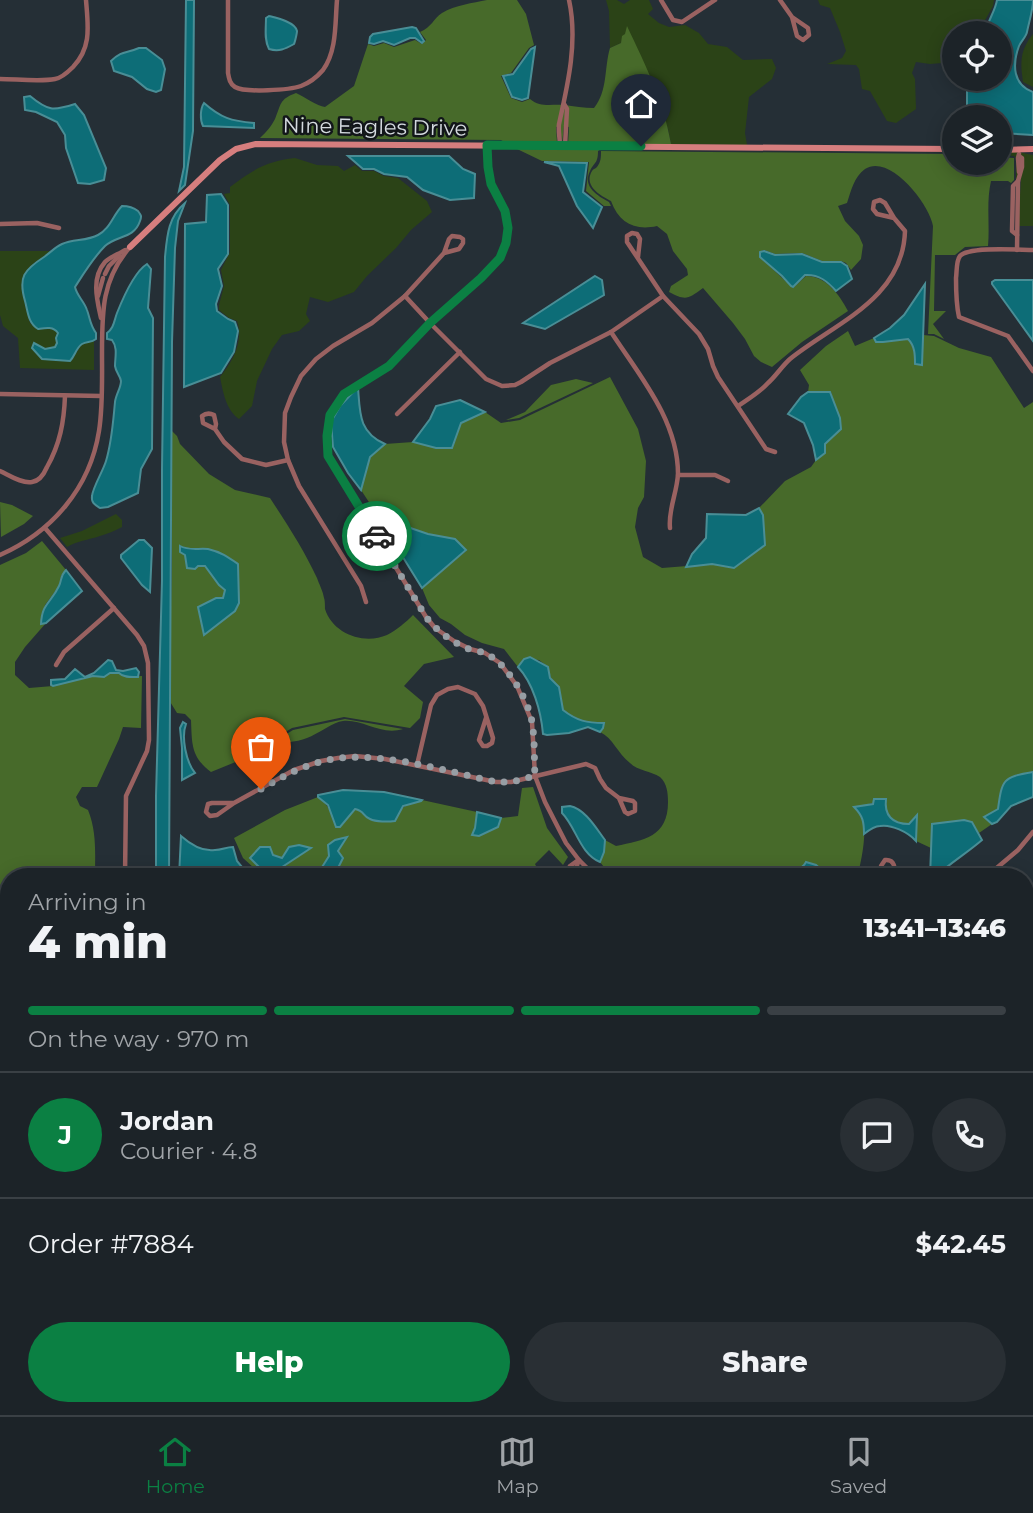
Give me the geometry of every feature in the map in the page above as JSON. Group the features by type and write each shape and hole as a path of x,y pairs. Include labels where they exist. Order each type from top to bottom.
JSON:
{"street":[{"path":"0,79 57,79 66,73 85,49 88,31 86,0"},
{"path":"228,0 228,73 232,85 245,89 283,90 308,83 325,66 332,50 337,0"},
{"path":"563,146 559,127 573,37 569,0"},
{"path":"661,0 670,16 677,22 686,21 715,0"},
{"path":"780,0 792,17 797,36 803,40 807,38 810,35 808,27 792,17"},
{"name":"Nine Eagles Drive","path":"0,555 45,528 72,499 89,466 99,432 101,323 107,286 118,262 220,160 236,149 259,143 942,149"},
{"path":"487,145 491,184 505,211 508,228 500,258 430,323 389,366 344,394 330,415 328,456 435,628 454,641 485,653 500,663 517,686 532,722 535,776 554,823 587,868"},
{"path":"1012,152 1033,151"},
{"path":"1017,250 1017,236 1012,231 1013,186 1018,181 1022,167 1019,153"},
{"path":"738,406 767,385 791,359 859,313 882,290 895,268 905,236 885,203 880,200 874,202 874,212 894,218"},
{"path":"0,224 37,223 59,228"},
{"path":"638,257 640,239 637,234 632,233 627,236 627,242 663,296 699,334 719,377 766,449 775,452"},
{"path":"366,602 360,586 299,486 284,442 285,413 301,376 316,359 372,323 405,296 444,253 452,236 463,239 459,249 444,253"},
{"name":"Nine Eagles Drive","path":"97,300 104,276 115,259 131,247"},
{"name":"Nine Eagles Drive","path":"101,323 96,280 106,261 131,247"},
{"path":"1033,250 968,251 960,256 957,264 959,317 1008,336 1033,371"},
{"path":"405,296 490,382 502,386 521,382 611,332 663,296"},
{"path":"611,332 668,424 678,475 669,520 670,528"},
{"path":"397,414 460,352"},
{"path":"0,394 101,396"},
{"path":"0,471 29,483 42,476 60,439 65,396"},
{"path":"215,429 242,459 266,465 288,460"},
{"path":"678,475 715,475 728,481"},
{"path":"45,528 144,646 148,663 148,746 126,796 125,868"},
{"path":"56,665 64,652 114,608"},
{"path":"417,765 431,705 437,695 458,687 475,694 483,706 493,738 492,743 483,746 479,740 486,718"},
{"path":"234,803 208,804 206,812 214,816 294,771 321,761 355,756 417,765 496,782 511,782 586,764 595,768 606,788 619,798"},
{"path":"997,868 1018,850 1033,832"},
{"path":"576,868 579,860"},
{"path":"881,868 884,860 892,861 894,868"}],"green space":[{"path":"487,0 517,0 526,14 534,45 511,73 501,76 511,98 522,102 530,99 542,105 594,108 604,87 610,48 621,43 627,26 659,98 671,144 568,144 569,127 564,126 562,144 560,126 556,127 557,143 260,138 273,122 281,103 290,95 296,93 325,107 354,86 368,44 374,46 384,43 394,47 415,40 422,44 426,40 420,32 442,13 458,6"},
{"path":"606,0 617,0 624,4 630,0 649,0 653,9 648,14 659,23 669,27 685,25 699,33 708,44 727,47 743,60 772,59 776,68 772,79 749,97 745,133 747,145 671,144 668,129 625,34 621,43 610,48"},
{"path":"818,0 994,0 985,21 942,21 942,63 916,62 912,73 915,79 916,109 896,123 887,121 870,91 862,89 856,65 827,64 842,58 846,51 830,8 820,5"},
{"path":"1033,34 1033,87 1023,82 1021,62 1023,51"},
{"path":"515,148 601,149 590,171 588,182 592,190 611,206 604,206 586,191 589,162 542,161"},
{"path":"601,151 942,154 942,175 1012,175 1014,158 1014,180 1011,183 991,181 988,246 965,247 955,255 935,255 934,311 946,311 933,324 944,339 928,334 933,226 925,206 897,174 886,168 875,166 861,172 847,203 838,206 845,221 859,236 863,245 861,259 851,270 841,261 822,261 802,253 775,254 764,250 759,252 764,261 793,288 806,276 820,279 836,292 848,311 802,342 772,367 754,356 733,323 703,288 687,298 669,292 671,286 688,275 687,269 673,251 667,234 657,226 629,224 618,215 611,201 591,186 592,170 597,167"},
{"path":"1012,152 1033,155 1033,226 1018,226 1021,180 1016,180"},
{"path":"295,158 317,165 338,166 344,171 355,165 362,171 374,171 398,178 427,201 432,212 411,230 354,292 328,302 310,297 306,314 310,321 299,331 282,335 272,349 257,381 252,406 239,419 228,406 220,377 233,358 239,336 237,321 219,310 224,286 221,270 230,252 230,205 224,194 230,193 230,187 260,167"},
{"path":"0,251 51,251 34,263 22,290 30,323 38,329 46,327 57,331 55,347 42,348 50,360 70,361 84,342 94,341 94,370 20,368 18,338 3,326 0,315"},
{"path":"848,331 855,346 874,338 876,342 908,339 915,354 915,364 922,365 923,335 934,336 959,348 991,357 1024,408 1033,402 1033,772 1006,781 998,809 985,817 992,824 979,833 972,822 964,820 932,824 931,848 916,841 917,816 909,824 894,820 888,814 886,799 855,808 864,822 859,868 605,868 600,862 605,840 616,846 636,842 652,835 664,823 668,795 664,782 653,773 633,766 600,732 604,723 581,721 566,713 548,667 539,660 524,659 518,667 504,649 465,635 440,618 429,605 422,588 466,551 455,539 428,534 387,520 382,522 361,490 370,457 385,444 413,442 436,448 461,423 485,412 501,423 520,420 610,377 638,429 646,461 644,497 638,508 635,527 643,557 662,568 712,564 734,568 763,515 759,508 785,481 811,467 825,453 824,444 841,429 831,392 808,392 809,385 800,370 826,346"},
{"path":"576,379 593,383 519,418 506,420 525,412 551,385"},
{"path":"171,430 180,444 209,474 235,490 270,498 317,578 329,618 342,631 359,638 378,638 394,631 413,615 454,657 424,664 404,686 423,702 420,718 410,728 344,717 292,728 238,761 211,772 204,766 192,743 191,720 185,714 177,713 169,700"},
{"path":"0,502 12,505 33,516 1,537"},
{"path":"116,514 122,520 122,527 114,531 67,547 60,538 82,531"},
{"path":"42,541 66,570 61,576 60,585 45,605 42,624 46,623 15,662 15,675 29,688 53,686 93,676 104,677 110,673 127,677 142,676 141,728 123,727 97,787 82,787 76,797 80,806 88,810 93,827 95,868 0,868 0,565 26,553"},
{"path":"345,719 403,729 387,730 343,721 303,740 269,745 293,730"},
{"path":"533,787 547,828 568,857 563,865 549,850 535,864 537,868 254,868 243,858 234,838 285,810 318,797 340,827 355,809 376,820 395,821 405,806 422,800 477,812 475,828 498,827 501,818 518,816 522,788"}],"water":[{"path":"186,0 194,0 193,131 185,185 179,191 184,167"},
{"path":"997,0 1033,0 1026,36 1019,46 1015,67 1021,85 1033,92 1033,135 1012,134 1012,105 967,105 967,91 1012,91 1012,21 989,21"},
{"path":"269,16 296,28 294,44 282,50 269,49 266,42 266,18"},
{"path":"416,28 424,41 422,43 410,38 394,45 383,41 369,43 373,34"},
{"path":"535,47 528,98 522,100 512,97 503,76 513,74"},
{"path":"146,48 162,60 165,69 161,90 156,92 147,89 132,77 114,71 111,61 121,54"},
{"path":"30,96 51,108 75,104 84,115 106,168 104,180 90,184 78,183 66,148 65,135 57,122 25,110 24,97"},
{"path":"204,103 227,118 254,123 254,128 203,126 201,114"},
{"path":"348,156 449,156 463,169 475,174 474,198 450,200 423,190 407,177 363,169"},
{"path":"544,162 587,163 583,192 602,207 593,228 577,206 559,166"},
{"path":"221,194 228,205 228,254 218,269 222,286 216,304 217,311 235,322 238,331 234,352 221,373 184,387 185,224 206,222 207,195"},
{"path":"185,203 178,221 175,248 172,342 169,868 156,868 165,257 168,234 179,208"},
{"path":"122,206 139,212 141,218 137,227 105,246 75,287 87,310 96,339 80,346 70,361 42,359 32,348 34,343 45,349 55,347 58,333 51,328 38,329 30,320 22,286 24,275 59,245 94,237 102,232"},
{"path":"760,252 775,255 802,254 822,262 841,262 847,266 852,279 836,291 823,279 805,275 793,287 760,257"},
{"path":"147,264 151,269 148,308 153,318 152,449 141,469 138,493 100,508 93,502 92,496 108,454 115,402 121,381 115,366 115,346 112,340 107,339 107,333 129,286"},
{"path":"595,276 602,280 604,295 545,329 523,323"},
{"path":"995,280 1033,280 1033,341 992,284"},
{"path":"925,284 922,365 915,364 915,354 908,339 876,342 874,338 904,315"},
{"path":"358,387 360,413 365,427 385,444 370,457 361,490 333,447 331,422 340,406"},
{"path":"808,392 830,392 840,418 841,429 825,444 825,453 816,460 804,423 788,414"},
{"path":"460,400 485,412 461,423 452,448 436,448 413,442 436,406"},
{"path":"759,508 763,515 765,545 734,568 712,564 686,567 692,554 706,538 707,514 746,515"},
{"path":"387,520 428,534 455,539 466,550 422,588 383,525 382,522"},
{"path":"139,540 144,540 152,548 150,592 121,558 121,555"},
{"path":"180,546 213,550 238,564 239,603 235,611 204,635 198,607 216,598 223,598 225,590 205,566 187,568"},
{"path":"66,570 82,591 46,623 41,624 45,607 56,592"},
{"path":"530,657 548,667 550,678 559,687 563,710 582,721 604,723 600,732 588,727 569,733 543,734 535,698 518,667 524,659"},
{"path":"108,660 112,661 116,670 136,668 138,677 110,673 104,677 93,676 51,685 51,680 65,679 75,669 85,677 94,673"},
{"path":"183,722 186,724 185,749 195,773 182,780 180,728"},
{"path":"1033,772 1033,797 1011,806 997,822 992,824 984,817 998,809 1006,781"},
{"path":"343,790 384,792 422,800 403,806 395,821 373,820 355,809 340,827 336,827 328,805 318,795"},
{"path":"874,799 886,799 886,810 890,818 898,822 909,824 917,815 916,841 889,826 876,827 864,834 862,819 854,807 873,804"},
{"path":"570,806 585,815 605,840 600,862 583,847 562,813 562,807"},
{"path":"477,812 501,818 498,827 479,836 472,835"},
{"path":"964,820 972,822 982,840 946,868 930,868 932,824"},
{"path":"181,836 205,850 233,847 237,861 243,868 179,868"},
{"path":"347,837 338,851 343,858 338,868 321,868 329,856 328,845"},
{"path":"299,845 311,848 281,868 260,868 250,858 260,847 270,847 273,855 282,858 289,847"},
{"path":"806,862 819,868 800,868"}],"way so far":[{"path":"261,789 294,771 321,761 355,756 384,759 496,782 511,782 535,776 532,722 517,686 500,663 485,653 454,641 435,628 377,536"}],"route":[{"path":"377,536 328,456 330,415 344,394 389,366 430,323 500,258 508,228 505,211 491,184 487,145 641,146"}]}
